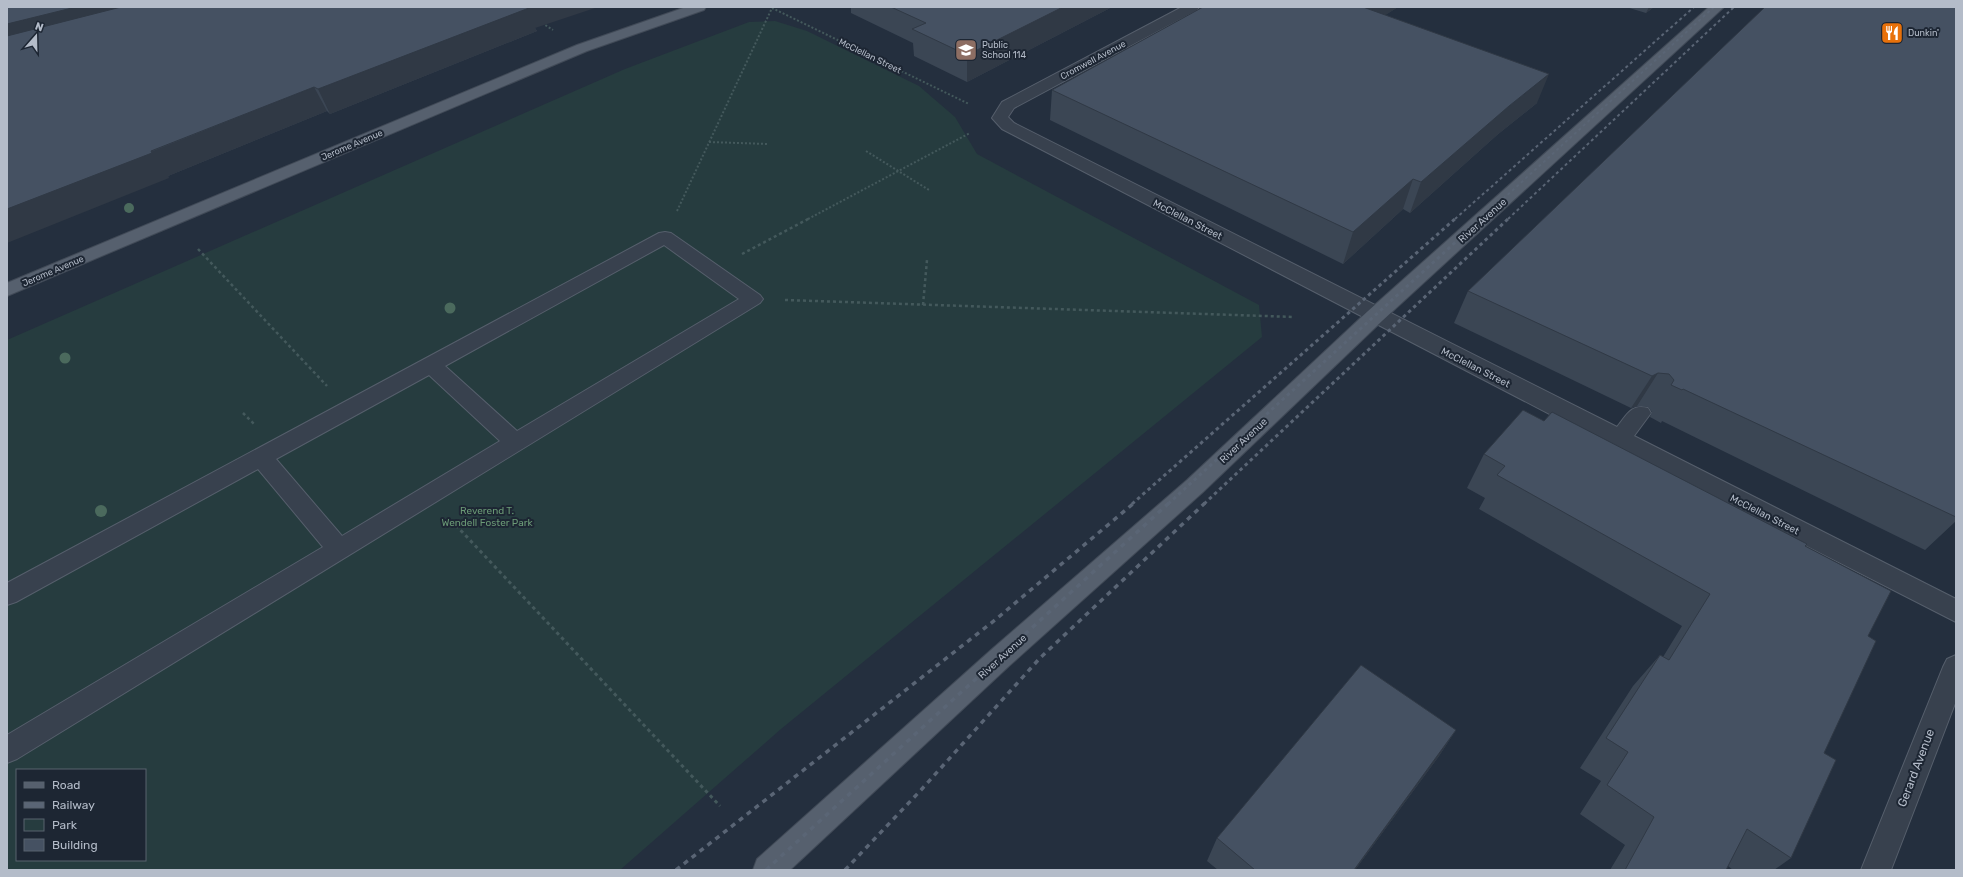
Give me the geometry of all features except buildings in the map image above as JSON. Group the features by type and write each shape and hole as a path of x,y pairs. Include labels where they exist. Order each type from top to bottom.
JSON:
{"main road":[{"name":"Jerome Avenue","path":"7,290 582,48 699,7"},
{"name":"River Avenue","path":"768,870 1000,658 1194,486 1375,316 1717,7"}],"street":[{"name":"Cromwell Avenue","path":"1000,118 1008,105 1192,7"},
{"name":"McClellan Street","path":"1000,118 1008,126 1375,316 1956,611"},
{"path":"7,595 665,237 753,299 7,750"},
{"path":"430,364 515,442"},
{"path":"1619,440 1640,413"},
{"path":"261,457 339,549"},
{"name":"Gerard Avenue","path":"1876,870 1956,667"}],"path":[{"name":"McClellan Street","path":"710,142 772,8 969,104"},
{"path":"541,22 547,26"},
{"path":"712,270 970,133"},
{"path":"665,237 710,142 768,144"},
{"path":"866,151 928,190"},
{"path":"198,249 349,409"},
{"path":"923,305 927,260"},
{"path":"753,299 1294,317"},
{"path":"427,495 720,806"}],"green space":[{"name":"Reverend T. Wendell Foster Park","path":"775,21 807,31 919,86 955,117 977,154 1259,305 1262,337 781,729 620,870 7,870 7,340 625,69 749,22"}],"railway":[{"path":"1455,219 1694,7"},
{"path":"1481,219 1714,7"},
{"path":"1508,219 1734,7"},
{"path":"1132,504 1456,218"},
{"path":"1168,504 1482,218"},
{"path":"1204,504 1509,218"},
{"path":"676,870 995,620 1134,503"},
{"path":"766,870 1169,503"},
{"path":"845,870 921,790 1040,658 1205,503"}],"place":[{"name":"Dunkin'","path":"1892,33"},
{"name":"Public School 114","path":"966,50"}]}
